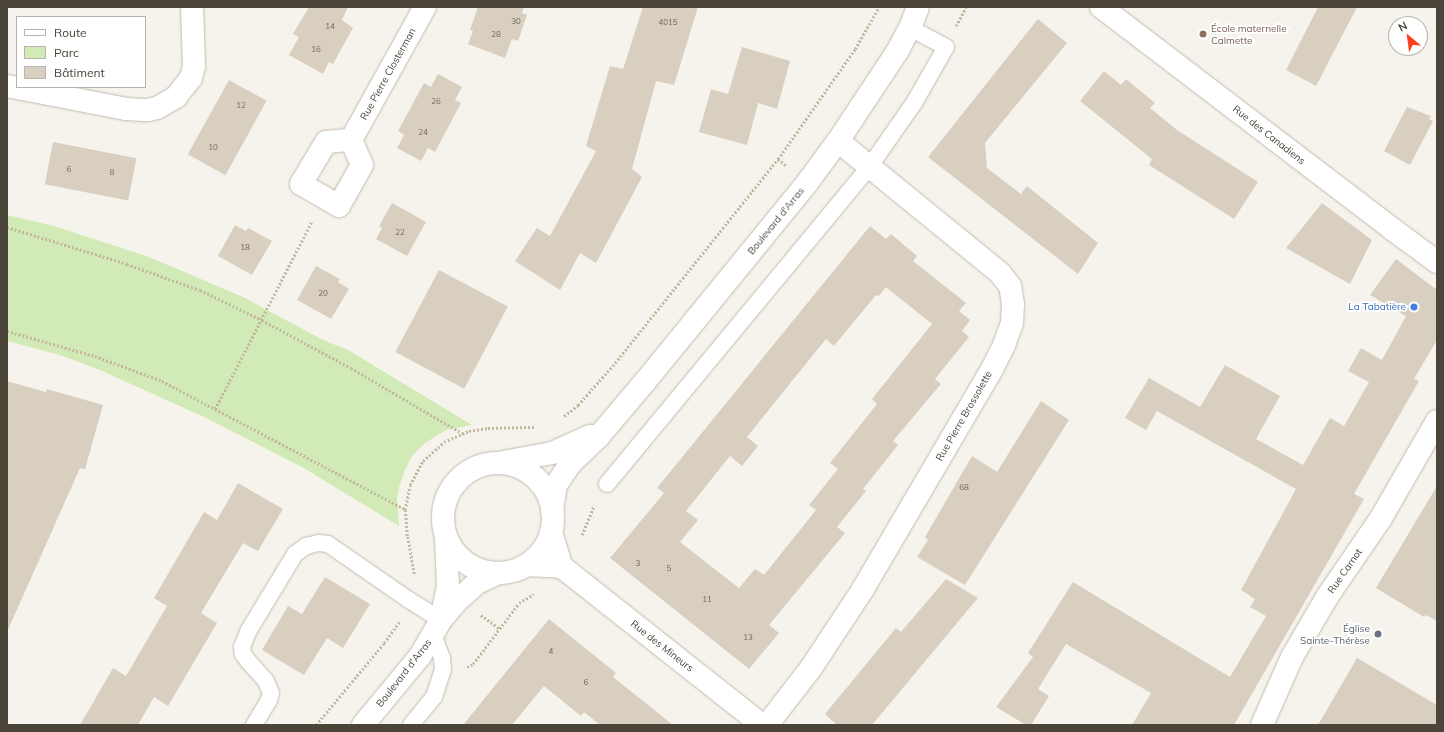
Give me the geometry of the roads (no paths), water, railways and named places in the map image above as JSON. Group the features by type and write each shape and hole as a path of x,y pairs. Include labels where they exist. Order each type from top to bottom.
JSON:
{"street":[{"path":"18,88 130,109 148,110 157,108 176,97 191,78 194,66 192,7"},
{"name":"Rue Pierre Closterman","path":"350,140 425,7"},
{"name":"Boulevard d'Arras","path":"552,510 556,485 570,464 593,443 613,421 807,183 838,141 888,66 910,28 918,7"},
{"name":"Rue des Canadiens","path":"1101,7 1437,262"},
{"path":"350,140 362,165 339,206 301,184 326,142 350,140"},
{"name":"Rue Pierre Brossolette","path":"766,725 811,668 863,589 993,367 1004,345 1012,323 1013,304 1010,286 1000,273 838,141"},
{"name":"Boulevard d'Arras","path":"497,463 552,453 588,438 613,421"},
{"name":"Rue Carnot","path":"1262,725 1292,657 1327,597 1381,518 1437,421"},
{"path":"497,463 518,467 536,479 545,490 552,510 551,532 562,567 526,566 512,571 498,573 483,571 469,565 457,555 445,534 443,513 446,499 454,486 463,476 476,468 497,463"},
{"path":"526,566 542,551 551,532"},
{"name":"Boulevard d'Arras","path":"437,627 448,586 445,534"},
{"name":"Rue des Mineurs","path":"562,567 762,725"},
{"name":"Boulevard d'Arras","path":"363,725 420,656 437,627 458,600 472,588 498,573"}],"lane":[{"path":"608,484 870,166 914,103 946,47 910,28"},
{"path":"254,725 269,700 271,693 266,681 243,654 242,647 249,630 294,554 306,546 319,543 328,544 409,600 437,627 443,670 440,682 434,697 411,725"}],"place":[{"name":"École maternelle Calmette","path":"1203,34"},
{"name":"La Tabatière","path":"1414,307"},
{"name":"Église Sainte-Thérèse","path":"1378,634"}]}
